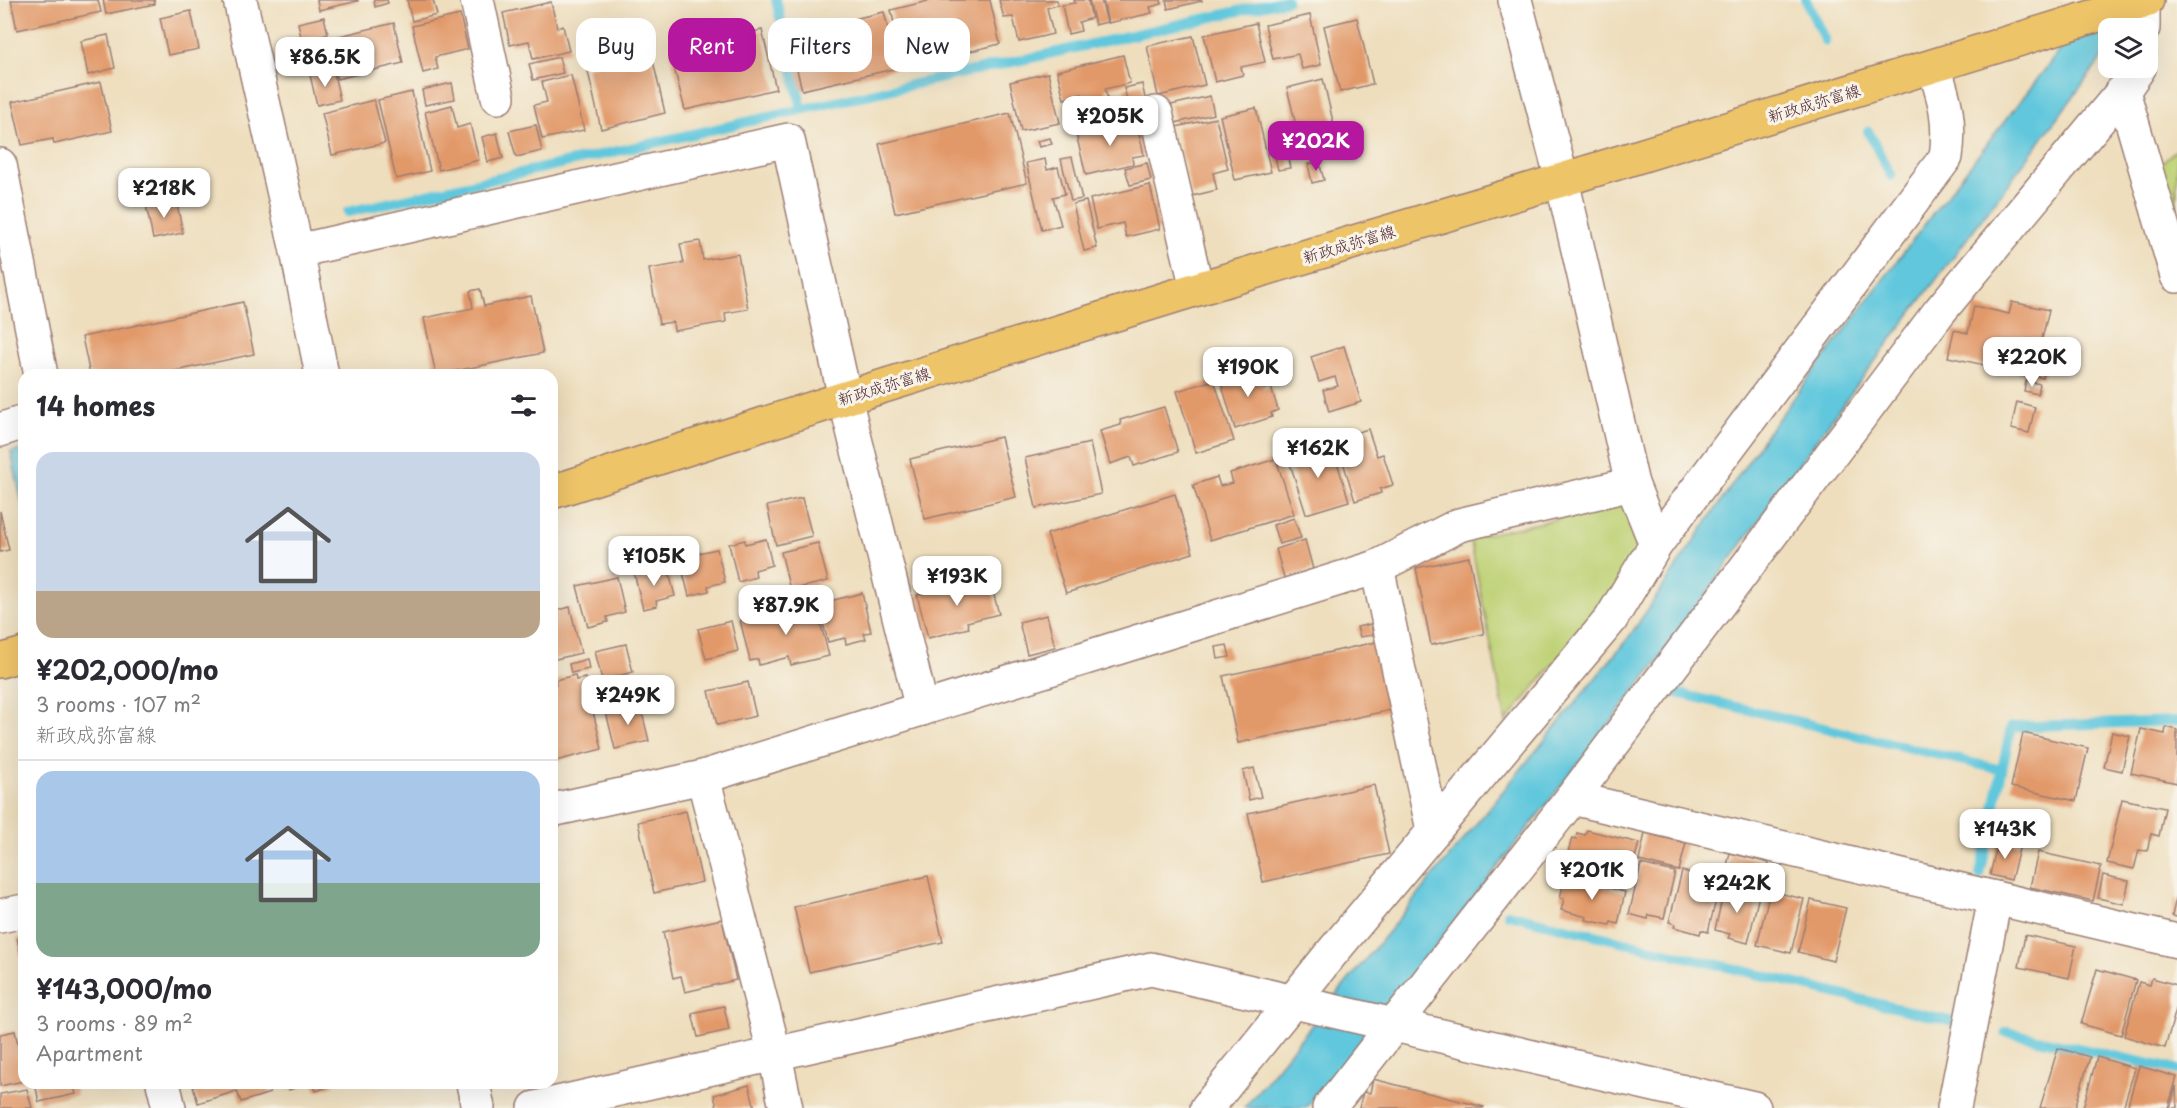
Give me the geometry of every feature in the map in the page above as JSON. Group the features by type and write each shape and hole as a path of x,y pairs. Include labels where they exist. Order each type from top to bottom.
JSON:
{"main road":[{"name":"新政成弥富線","path":"558,490 1197,289 1934,67 2072,21 2144,11"},
{"path":"0,661 18,656"}],"street":[{"path":"240,0 297,251 321,369"},
{"path":"477,0 498,97"},
{"path":"1515,0 1562,180 1632,484 1656,544"},
{"path":"1207,1108 1291,1002 1611,619 1656,544 1946,157 1949,136 1947,108 1934,67"},
{"path":"2131,79 2177,276"},
{"path":"1329,1108 1572,798 1939,312 2131,79"},
{"path":"1156,113 1197,289"},
{"path":"297,251 788,140 845,398 922,709"},
{"path":"0,165 40,369"},
{"path":"0,430 18,424"},
{"path":"558,809 703,777 1377,567 1459,525 1632,484"},
{"path":"1377,567 1434,830"},
{"path":"703,777 775,1055 786,1108"},
{"path":"1572,798 2177,941"},
{"path":"1954,1108 1995,898"},
{"path":"0,916 18,912"},
{"path":"535,1108 1151,969 1754,1108"},
{"path":"164,1089 169,1108"},
{"path":"474,1089 478,1108"}],"green space":[{"path":"2177,149 2177,219 2160,164"},
{"path":"1625,504 1639,559 1506,722 1470,538"}],"water":[{"path":"2099,0 2147,0 2132,18 2098,18 2098,64 1822,432 1655,665 1383,1014 1306,1108 1244,1108 1629,637 1766,435 1934,212"},
{"path":"18,450 18,484 11,452"}],"building":[{"path":"11,0 98,0 101,12 17,30"},
{"path":"103,0 154,0 155,4 106,14"},
{"path":"317,0 358,0 358,1 319,10"},
{"path":"374,0 387,0 388,3 375,7"},
{"path":"407,0 433,0 437,15 412,21"},
{"path":"932,0 990,0 1000,44 970,51 970,18 893,18 891,10"},
{"path":"999,0 1057,0 1058,5 1047,8 1053,34 1019,42 1013,17 1004,18"},
{"path":"1074,0 1088,0 1092,18 1079,22 1081,31 1068,34 1062,5 1075,3"},
{"path":"1089,0 1101,0 1107,22 1095,25"},
{"path":"1103,0 1161,0 1162,4 1150,7 1152,13 1108,23"},
{"path":"1166,0 1202,0 1202,1 1168,9"},
{"path":"551,2 557,28 563,26 569,51 533,59 529,41 510,45 503,13"},
{"path":"191,11 199,49 168,55 160,18"},
{"path":"884,12 884,71 802,90 798,72 872,72 872,18 858,18"},
{"path":"460,15 468,49 435,57 438,69 423,73 412,26"},
{"path":"1310,15 1321,65 1302,69 1298,54 1273,59 1265,25"},
{"path":"324,17 328,34 302,41 298,23"},
{"path":"1357,18 1373,84 1340,92 1324,26"},
{"path":"394,23 403,63 337,79 332,59 307,65 302,45"},
{"path":"1256,23 1265,62 1241,67 1243,75 1215,82 1204,35"},
{"path":"762,30 768,55 768,72 772,72 776,89 685,110 675,72 756,72 756,31"},
{"path":"108,35 115,68 88,75 81,41"},
{"path":"1193,36 1205,85 1158,96 1147,46"},
{"path":"1123,55 1130,83 1105,89 1108,100 1084,105 1082,94 1064,99 1057,71"},
{"path":"559,57 563,73 533,80 529,64"},
{"path":"333,70 340,100 317,105 310,75"},
{"path":"588,72 656,72 665,113 601,129"},
{"path":"1048,73 1060,123 1021,131 1010,82"},
{"path":"571,75 584,130 542,139 534,105 547,102 542,82"},
{"path":"1323,79 1340,151 1324,154 1321,141 1301,146 1287,88"},
{"path":"101,82 112,131 54,144 53,139 22,145 12,102"},
{"path":"452,83 455,99 425,105 422,90"},
{"path":"1142,84 1147,107 1130,112 1124,88"},
{"path":"412,92 430,171 396,179 378,100"},
{"path":"1210,96 1214,114 1175,123 1171,105"},
{"path":"374,100 385,143 332,155 322,113"},
{"path":"452,105 457,128 470,124 479,160 439,170 425,112"},
{"path":"1256,108 1271,172 1235,180 1220,116"},
{"path":"1010,113 1027,183 895,213 879,144"},
{"path":"1216,118 1228,169 1213,173 1217,190 1192,196 1176,127"},
{"path":"1136,120 1144,155 1132,157 1133,164 1086,175 1076,134"},
{"path":"536,125 542,151 516,157 509,131"},
{"path":"497,133 503,158 488,162 482,137"},
{"path":"1050,138 1052,144 1039,147 1037,141"},
{"path":"1286,149 1290,168 1278,170 1274,152"},
{"path":"1072,157 1082,199 1071,201 1061,159"},
{"path":"1045,159 1047,170 1058,167 1065,194 1053,197 1061,225 1042,230 1026,163"},
{"path":"1319,162 1324,180 1312,183 1308,164"},
{"path":"1147,163 1151,180 1130,185 1125,168"},
{"path":"1150,185 1160,229 1126,237 1123,223 1097,229 1090,199"},
{"path":"176,199 183,233 153,239 146,205"},
{"path":"1086,201 1097,248 1084,251 1073,204"},
{"path":"700,241 703,260 738,254 748,309 725,313 726,322 674,331 673,322 659,324 649,269 684,263 680,244"},
{"path":"480,289 484,306 531,296 543,353 465,369 435,369 424,318 473,308 470,291"},
{"path":"243,302 254,354 185,369 89,369 82,337"},
{"path":"2012,302 2049,310 2040,347 2049,349 2043,378 1948,357 1954,330 1968,333 1974,306 2009,314"},
{"path":"1344,346 1361,402 1329,412 1323,390 1338,386 1335,377 1319,382 1311,357"},
{"path":"1256,368 1264,389 1271,387 1278,410 1271,413 1272,417 1235,429 1220,379"},
{"path":"1214,380 1234,441 1196,453 1177,391"},
{"path":"2026,381 2040,384 2038,394 2024,391"},
{"path":"2017,402 2035,407 2029,433 2011,429"},
{"path":"1164,407 1178,452 1134,466 1131,457 1110,464 1100,431 1121,425 1120,420"},
{"path":"1368,429 1377,456 1383,454 1393,485 1380,489 1381,493 1355,501 1336,439"},
{"path":"1001,437 1016,497 925,519 910,459"},
{"path":"1090,443 1101,494 1036,508 1025,458"},
{"path":"1332,446 1349,501 1306,514 1287,454 1305,449 1306,454"},
{"path":"1276,459 1294,514 1210,540 1193,485 1217,477 1220,486 1233,483 1230,473"},
{"path":"1175,494 1193,553 1066,593 1047,534"},
{"path":"802,498 812,536 776,545 767,506"},
{"path":"0,511 9,550 0,552"},
{"path":"1294,518 1301,538 1279,544 1273,525"},
{"path":"766,539 772,565 755,570 756,577 738,582 729,544 745,540 745,544"},
{"path":"1305,540 1313,569 1284,578 1276,549"},
{"path":"818,543 828,581 790,590 781,552"},
{"path":"717,549 725,582 708,586 709,591 689,596 679,557"},
{"path":"1469,557 1484,634 1431,645 1416,568"},
{"path":"668,569 675,596 656,601 657,606 643,609 634,573 648,570 649,574"},
{"path":"617,577 625,612 607,617 608,622 588,627 577,586"},
{"path":"989,577 999,614 967,622 969,628 928,638 917,595"},
{"path":"862,593 871,632 864,633 866,639 846,644 845,638 828,642 818,604"},
{"path":"815,602 829,656 791,665 789,657 759,665 758,659 750,661 740,620"},
{"path":"570,607 581,653 558,659 558,610"},
{"path":"1047,615 1055,647 1027,654 1019,622"},
{"path":"731,621 738,651 706,659 698,629"},
{"path":"1371,624 1373,635 1360,637 1357,627"},
{"path":"1376,642 1391,710 1238,743 1223,676"},
{"path":"626,644 633,672 602,680 595,651"},
{"path":"1227,645 1230,657 1218,659 1216,647"},
{"path":"587,659 589,669 571,673 569,664"},
{"path":"575,675 576,680 585,678 602,749 558,760 558,679"},
{"path":"748,682 756,716 717,725 709,691"},
{"path":"640,704 649,741 615,749 606,712"},
{"path":"2166,727 2177,730 2177,783 2131,773 2141,729 2165,734"},
{"path":"2112,732 2130,736 2122,771 2104,767"},
{"path":"2023,733 2088,748 2076,801 2011,787"},
{"path":"1254,768 1261,797 1249,800 1243,771"},
{"path":"1374,785 1389,854 1263,882 1248,813"},
{"path":"2122,799 2165,808 2159,836 2151,834 2147,851 2139,850 2134,869 2107,863"},
{"path":"686,811 702,882 654,893 638,822"},
{"path":"1587,830 1639,843 1630,876 1616,872 1613,883 1556,870 1559,858 1566,860 1572,838 1576,839 1577,833 1585,835"},
{"path":"1645,833 1686,843 1679,871 1639,861"},
{"path":"1998,840 2020,845 2011,880 1990,875"},
{"path":"2038,852 2101,866 2093,901 2030,887"},
{"path":"1730,853 1769,863 1762,893 1723,883"},
{"path":"1641,864 1675,872 1664,918 1649,915 1648,919 1629,914"},
{"path":"1682,871 1721,880 1708,932 1701,930 1700,934 1674,927 1675,924 1669,922"},
{"path":"2103,875 2129,881 2124,904 2098,898"},
{"path":"928,876 943,942 809,972 794,907"},
{"path":"1565,877 1625,892 1618,924 1611,922 1610,925 1586,920 1587,917 1561,910 1564,899 1560,898"},
{"path":"1725,886 1759,895 1748,943 1728,938 1730,934 1715,930"},
{"path":"1770,891 1804,899 1791,953 1757,945"},
{"path":"2177,898 2177,917 2172,916"},
{"path":"1811,900 1846,908 1833,961 1798,952"},
{"path":"722,919 736,980 685,992 681,976 673,978 663,932"},
{"path":"2025,935 2076,946 2069,978 2019,967"},
{"path":"2097,969 2136,980 2121,1035 2081,1024"},
{"path":"2152,978 2177,985 2177,1006 2165,1048 2124,1036 2139,982 2150,985"},
{"path":"724,1006 729,1030 698,1037 692,1013"},
{"path":"15,1031 18,1045 18,1082 0,1086 0,1034"},
{"path":"2058,1048 2090,1057 2075,1108 2040,1108"},
{"path":"2097,1057 2135,1068 2123,1108 2083,1108"},
{"path":"2139,1066 2177,1077 2168,1108 2127,1108"},
{"path":"1373,1079 1484,1107 1359,1108 1363,1092 1370,1093"},
{"path":"749,1085 755,1108 717,1108 714,1095"},
{"path":"2176,1086 2177,1108 2170,1108"},
{"path":"27,1089 32,1108 0,1108 0,1094"},
{"path":"36,1089 75,1089 76,1094 39,1102"},
{"path":"194,1089 269,1089 270,1093 241,1102 237,1091 198,1103"}],"waterway":[{"path":"776,0 802,109"},
{"path":"348,212 1287,0"},
{"path":"1806,0 1825,41"},
{"path":"1868,131 1891,176"},
{"path":"1677,693 2002,770"},
{"path":"1980,875 2011,727 2177,721"},
{"path":"1508,914 1950,1021"},
{"path":"2006,1032 2177,1070"}]}
